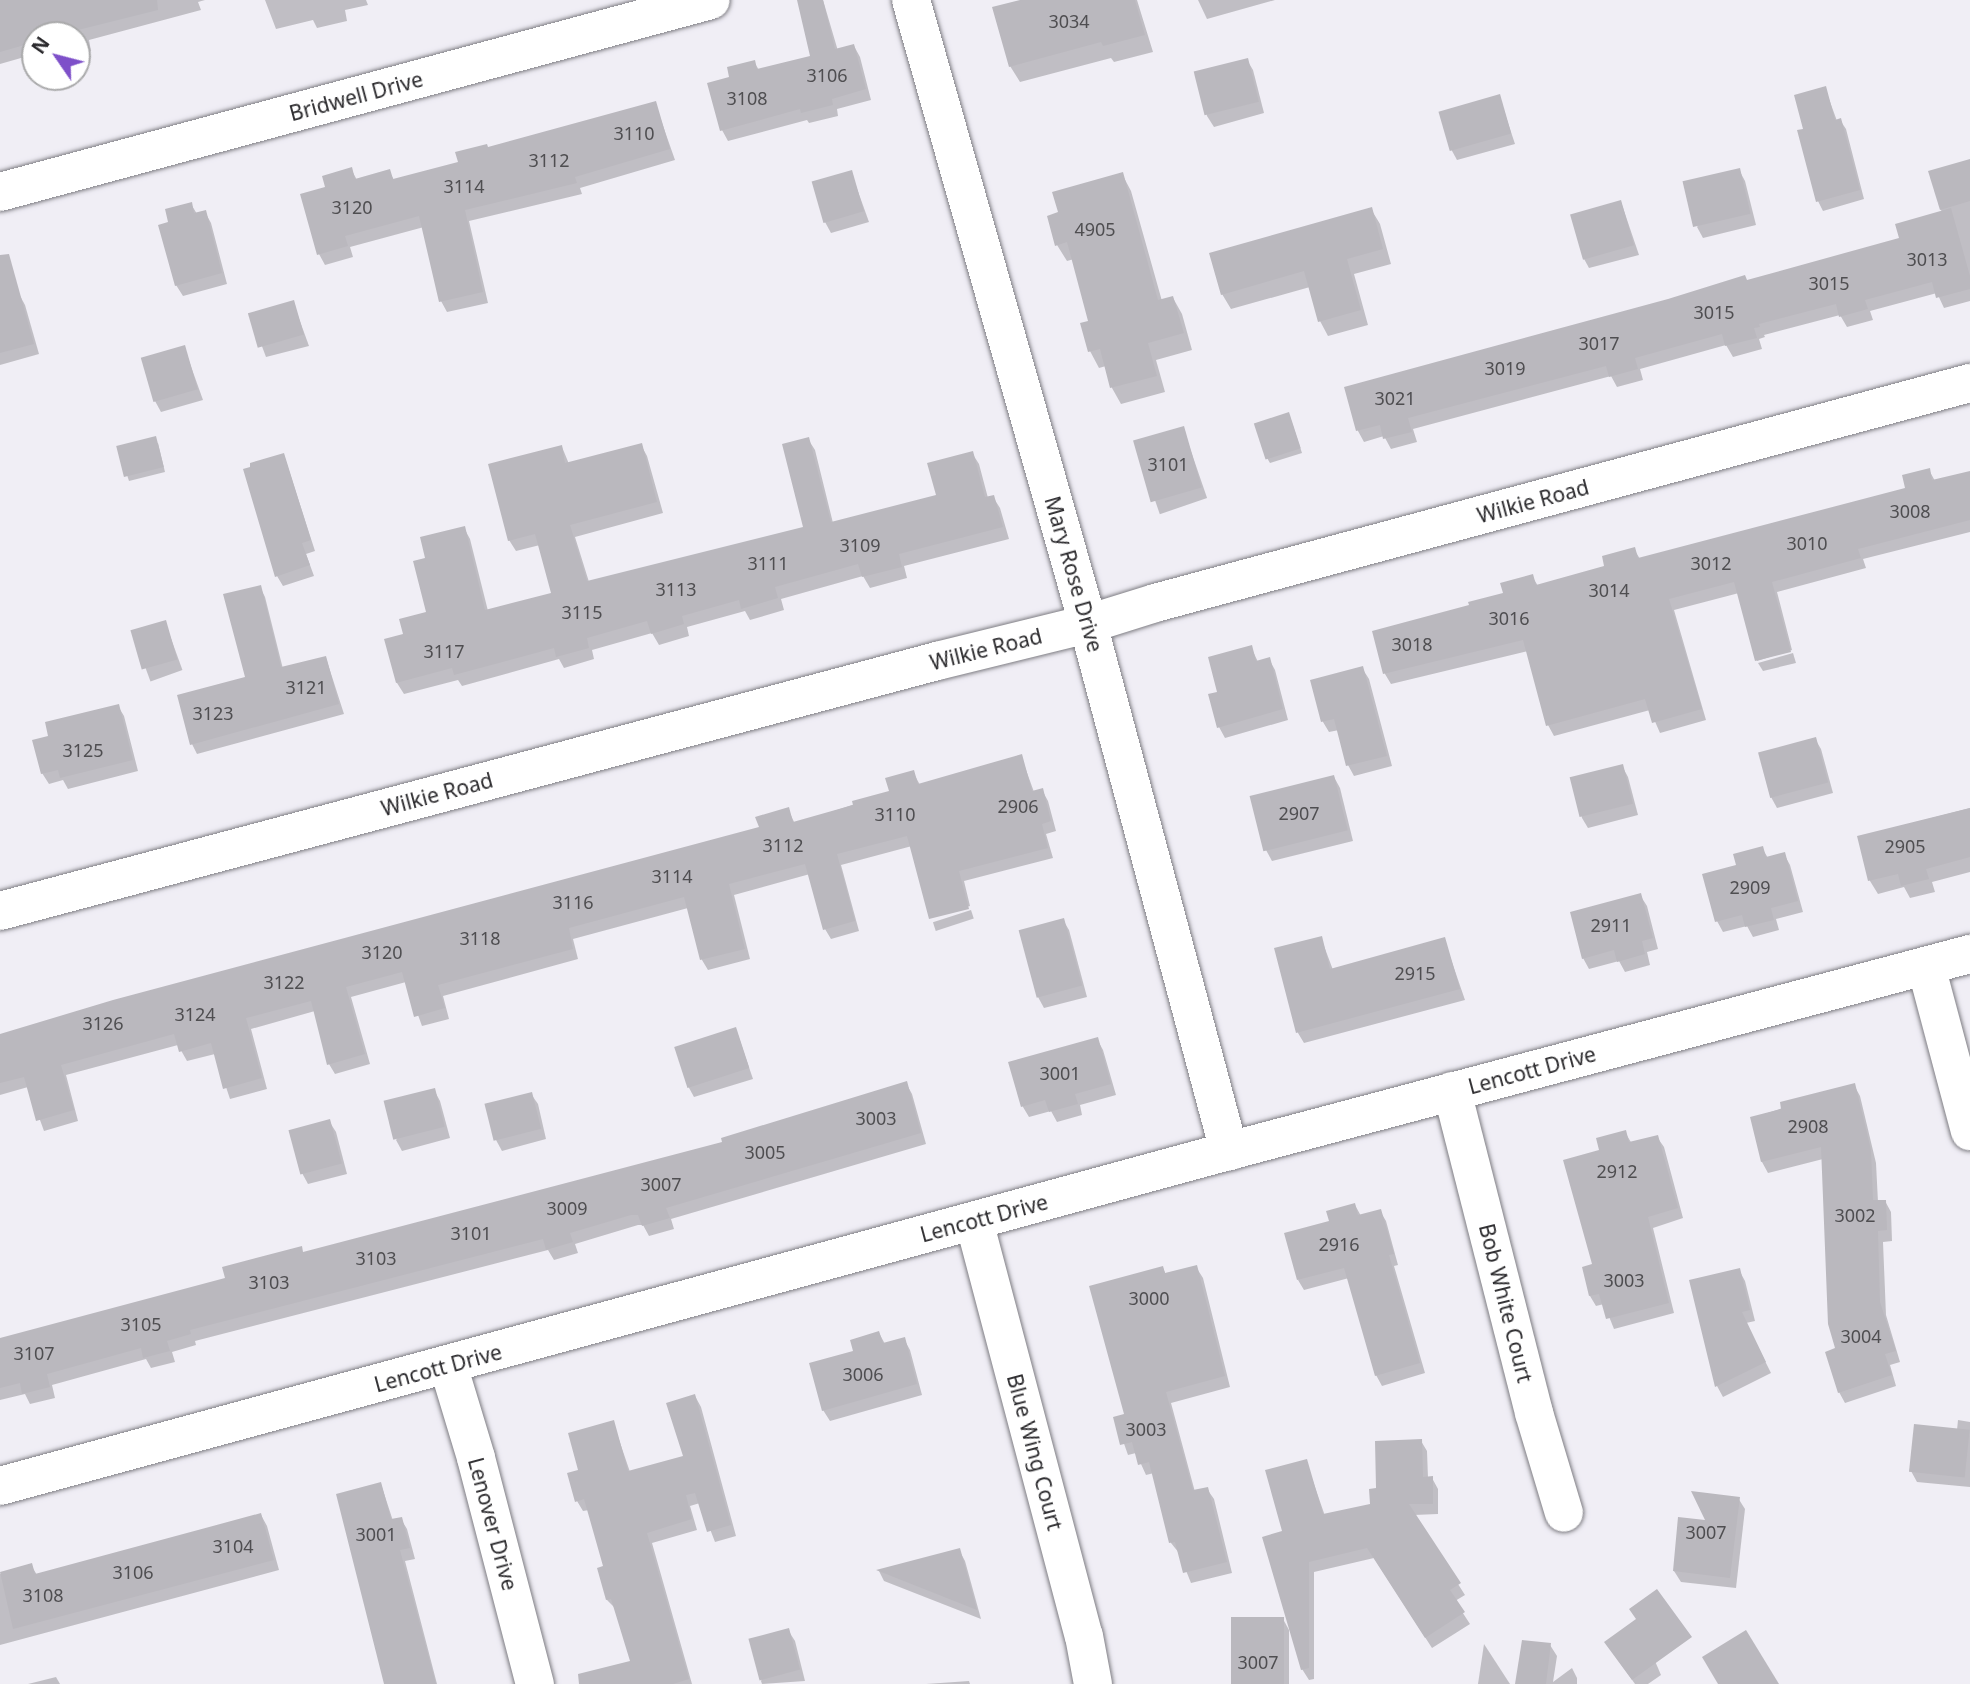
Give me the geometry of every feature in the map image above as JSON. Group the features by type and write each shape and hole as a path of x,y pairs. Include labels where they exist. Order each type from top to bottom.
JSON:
{"street":[{"name":"Bridwell Drive","path":"0,192 711,0"},
{"name":"Mary Rose Drive","path":"911,0 1088,624 1229,1151"},
{"name":"Wilkie Road","path":"0,911 923,664 1088,624 1168,599 1970,383"},
{"name":"Lencott Drive","path":"0,1486 1229,1151 1970,954"},
{"path":"1926,966 1970,1131"},
{"name":"Bob White Court","path":"1452,1091 1534,1413 1564,1513"},
{"name":"Blue Wing Court","path":"974,1221 1084,1636 1093,1684"},
{"name":"Lenover Drive","path":"448,1365 477,1458 535,1684"}],"building":[{"path":"0,0 157,0 158,10 91,27 91,21 21,21 21,46 0,52"},
{"path":"797,0 823,0 835,49 854,44 866,89 832,99 833,105 801,113 800,109 720,131 707,83 729,77 727,67 755,60 757,69 810,56"},
{"path":"1020,0 1135,0 1145,35 1103,46 1101,42 1009,67 992,7"},
{"path":"1248,58 1259,102 1205,115 1194,72"},
{"path":"1826,86 1835,120 1841,118 1860,190 1816,202 1797,130 1803,129 1794,95"},
{"path":"1500,94 1511,133 1450,151 1438,112"},
{"path":"656,101 670,149 575,177 577,183 465,210 483,292 439,302 419,216 345,236 348,246 317,255 300,194 325,187 322,176 352,167 355,179 390,169 393,179 458,162 455,152 487,144 488,147"},
{"path":"1970,159 1970,201 1940,210 1928,171"},
{"path":"1740,168 1751,214 1693,227 1683,181"},
{"path":"852,170 864,211 823,223 812,182"},
{"path":"1123,172 1158,300 1173,296 1184,333 1148,343 1157,376 1110,388 1100,349 1088,352 1080,323 1088,321 1067,242 1055,246 1047,216 1058,212 1052,192"},
{"path":"1621,200 1634,245 1583,260 1570,215"},
{"path":"192,202 194,213 206,210 222,273 175,286 158,225 168,222 165,209"},
{"path":"1372,207 1383,249 1347,259 1361,310 1318,322 1304,271 1221,295 1209,253"},
{"path":"1951,208 1970,276 1970,289 1936,298 1932,282 1865,300 1868,309 1839,317 1836,304 1759,324 1760,327 1754,328 1757,338 1725,346 1722,334 1635,358 1638,369 1609,377 1606,366 1408,418 1412,432 1383,439 1380,425 1356,431 1344,387 1668,299 1745,275 1747,280 1899,238 1895,224"},
{"path":"9,254 34,344 0,353 0,255"},
{"path":"294,300 304,335 258,348 248,313"},
{"path":"185,345 198,389 153,402 141,358"},
{"path":"1289,412 1301,448 1266,460 1254,423"},
{"path":"1184,426 1202,488 1151,502 1133,441"},
{"path":"156,436 164,467 124,477 116,446"},
{"path":"809,437 831,522 936,495 927,463 973,451 985,497 994,495 1003,527 899,554 902,567 862,577 858,564 775,587 778,598 741,609 739,600 682,616 684,624 651,634 647,621 587,638 589,648 556,657 554,648 454,675 452,668 396,683 384,639 403,634 399,619 426,612 413,561 425,558 420,537 465,526 485,610 551,593 535,534 508,541 488,464 562,445 565,463 642,443 657,502 570,525 587,581 803,527 782,444"},
{"path":"284,453 311,540 302,543 310,565 275,577 243,469 250,467 250,463"},
{"path":"1930,468 1932,480 1970,471 1970,520 1858,549 1861,558 1772,582 1791,652 1755,661 1734,582 1669,599 1702,709 1652,723 1645,699 1546,726 1523,640 1383,674 1372,631 1503,593 1500,583 1533,574 1536,585 1604,566 1602,556 1635,547 1638,558 1905,488 1902,475"},
{"path":"261,585 281,667 326,656 339,704 190,745 177,695 245,677 223,594"},
{"path":"166,620 177,659 142,670 130,630"},
{"path":"1252,645 1256,661 1270,657 1283,709 1217,728 1208,694 1217,692 1208,657"},
{"path":"1363,666 1387,756 1346,766 1334,719 1321,722 1310,680"},
{"path":"119,704 133,760 60,778 58,770 41,774 32,740 48,736 45,722"},
{"path":"1816,737 1828,782 1770,798 1758,753"},
{"path":"1022,754 1032,791 1043,788 1051,821 1042,824 1048,848 959,871 969,909 929,919 907,836 837,854 855,921 823,930 805,864 729,884 745,949 700,960 684,897 569,928 573,949 438,985 445,1008 414,1017 402,972 346,987 365,1054 327,1065 311,1001 246,1018 262,1078 223,1089 211,1043 179,1052 174,1034 61,1065 74,1110 36,1121 24,1077 0,1083 0,1034 113,1000 759,827 755,817 789,807 793,822 853,805 852,801 889,791 885,778 914,770 918,784"},
{"path":"1623,764 1633,804 1580,817 1570,777"},
{"path":"1334,775 1348,830 1263,851 1250,796"},
{"path":"1970,808 1970,857 1926,869 1929,879 1901,886 1898,874 1868,881 1857,836"},
{"path":"1763,846 1766,857 1785,852 1798,901 1771,908 1774,920 1745,927 1742,915 1715,922 1702,874 1736,865 1733,854"},
{"path":"1641,893 1653,938 1642,941 1645,954 1617,962 1614,950 1582,959 1570,912"},
{"path":"1064,918 1082,986 1037,998 1019,930"},
{"path":"1322,936 1330,969 1445,937 1460,989 1296,1033 1274,948"},
{"path":"736,1027 749,1068 687,1088 674,1047"},
{"path":"1098,1037 1111,1084 1075,1094 1078,1104 1049,1112 1045,1100 1021,1107 1008,1062"},
{"path":"907,1081 921,1133 666,1208 670,1218 642,1226 638,1215 631,1215 570,1233 573,1242 546,1250 543,1239 190,1330 191,1334 167,1341 170,1351 143,1358 141,1348 47,1374 50,1387 22,1394 20,1383 0,1388 0,1338 225,1278 222,1267 302,1246 303,1252 722,1142 721,1138"},
{"path":"1855,1083 1871,1150 1873,1200 1886,1200 1887,1230 1878,1231 1880,1302 1896,1351 1885,1354 1892,1375 1838,1393 1825,1352 1835,1348 1828,1324 1821,1147 1761,1162 1750,1117 1781,1109 1780,1102"},
{"path":"435,1088 445,1127 393,1140 384,1101"},
{"path":"532,1092 541,1129 494,1141 484,1104"},
{"path":"330,1119 342,1163 300,1175 288,1130"},
{"path":"1626,1130 1629,1142 1658,1135 1678,1208 1648,1217 1669,1303 1606,1319 1599,1294 1589,1296 1582,1267 1592,1264 1563,1160 1599,1150 1596,1138"},
{"path":"1355,1203 1358,1215 1381,1209 1394,1254 1389,1255 1420,1363 1375,1376 1344,1268 1297,1280 1284,1233 1329,1221 1326,1211"},
{"path":"1197,1265 1225,1376 1166,1392 1193,1490 1208,1487 1227,1562 1183,1573 1175,1542 1169,1543 1149,1462 1138,1465 1132,1442 1120,1445 1113,1417 1124,1414 1089,1286 1163,1266 1165,1273"},
{"path":"1740,1268 1750,1310 1742,1312 1766,1362 1715,1387 1689,1280"},
{"path":"879,1331 883,1343 905,1337 917,1384 822,1411 809,1363 853,1351 850,1340"},
{"path":"695,1394 731,1525 707,1532 695,1493 686,1495 692,1519 647,1533 689,1679 673,1684 579,1684 578,1674 630,1661 611,1599 606,1600 597,1568 603,1566 584,1499 575,1502 567,1473 578,1470 568,1433 614,1420 628,1471 683,1456 666,1403"},
{"path":"1914,1424 1970,1430 1965,1478 1909,1472"},
{"path":"1422,1439 1423,1477 1433,1476 1433,1504 1409,1504 1461,1583 1450,1590 1465,1612 1425,1638 1367,1548 1309,1562 1309,1668 1301,1670 1262,1537 1282,1531 1265,1470 1307,1459 1323,1514 1370,1504 1369,1489 1376,1488 1375,1441"},
{"path":"381,1482 391,1519 402,1517 410,1548 400,1550 436,1684 384,1684 336,1494"},
{"path":"1691,1491 1740,1497 1730,1578 1673,1571 1678,1517 1705,1520"},
{"path":"261,1513 274,1560 13,1629 0,1572 32,1563 35,1574"},
{"path":"960,1548 977,1610 876,1570"},
{"path":"1657,1589 1692,1637 1632,1680 1604,1642 1636,1619 1629,1609"},
{"path":"1231,1617 1284,1617 1284,1684 1231,1684"},
{"path":"789,1628 800,1670 760,1680 748,1639"},
{"path":"1746,1630 1779,1684 1718,1684 1702,1657"},
{"path":"1522,1640 1551,1643 1546,1684 1515,1684"}]}
